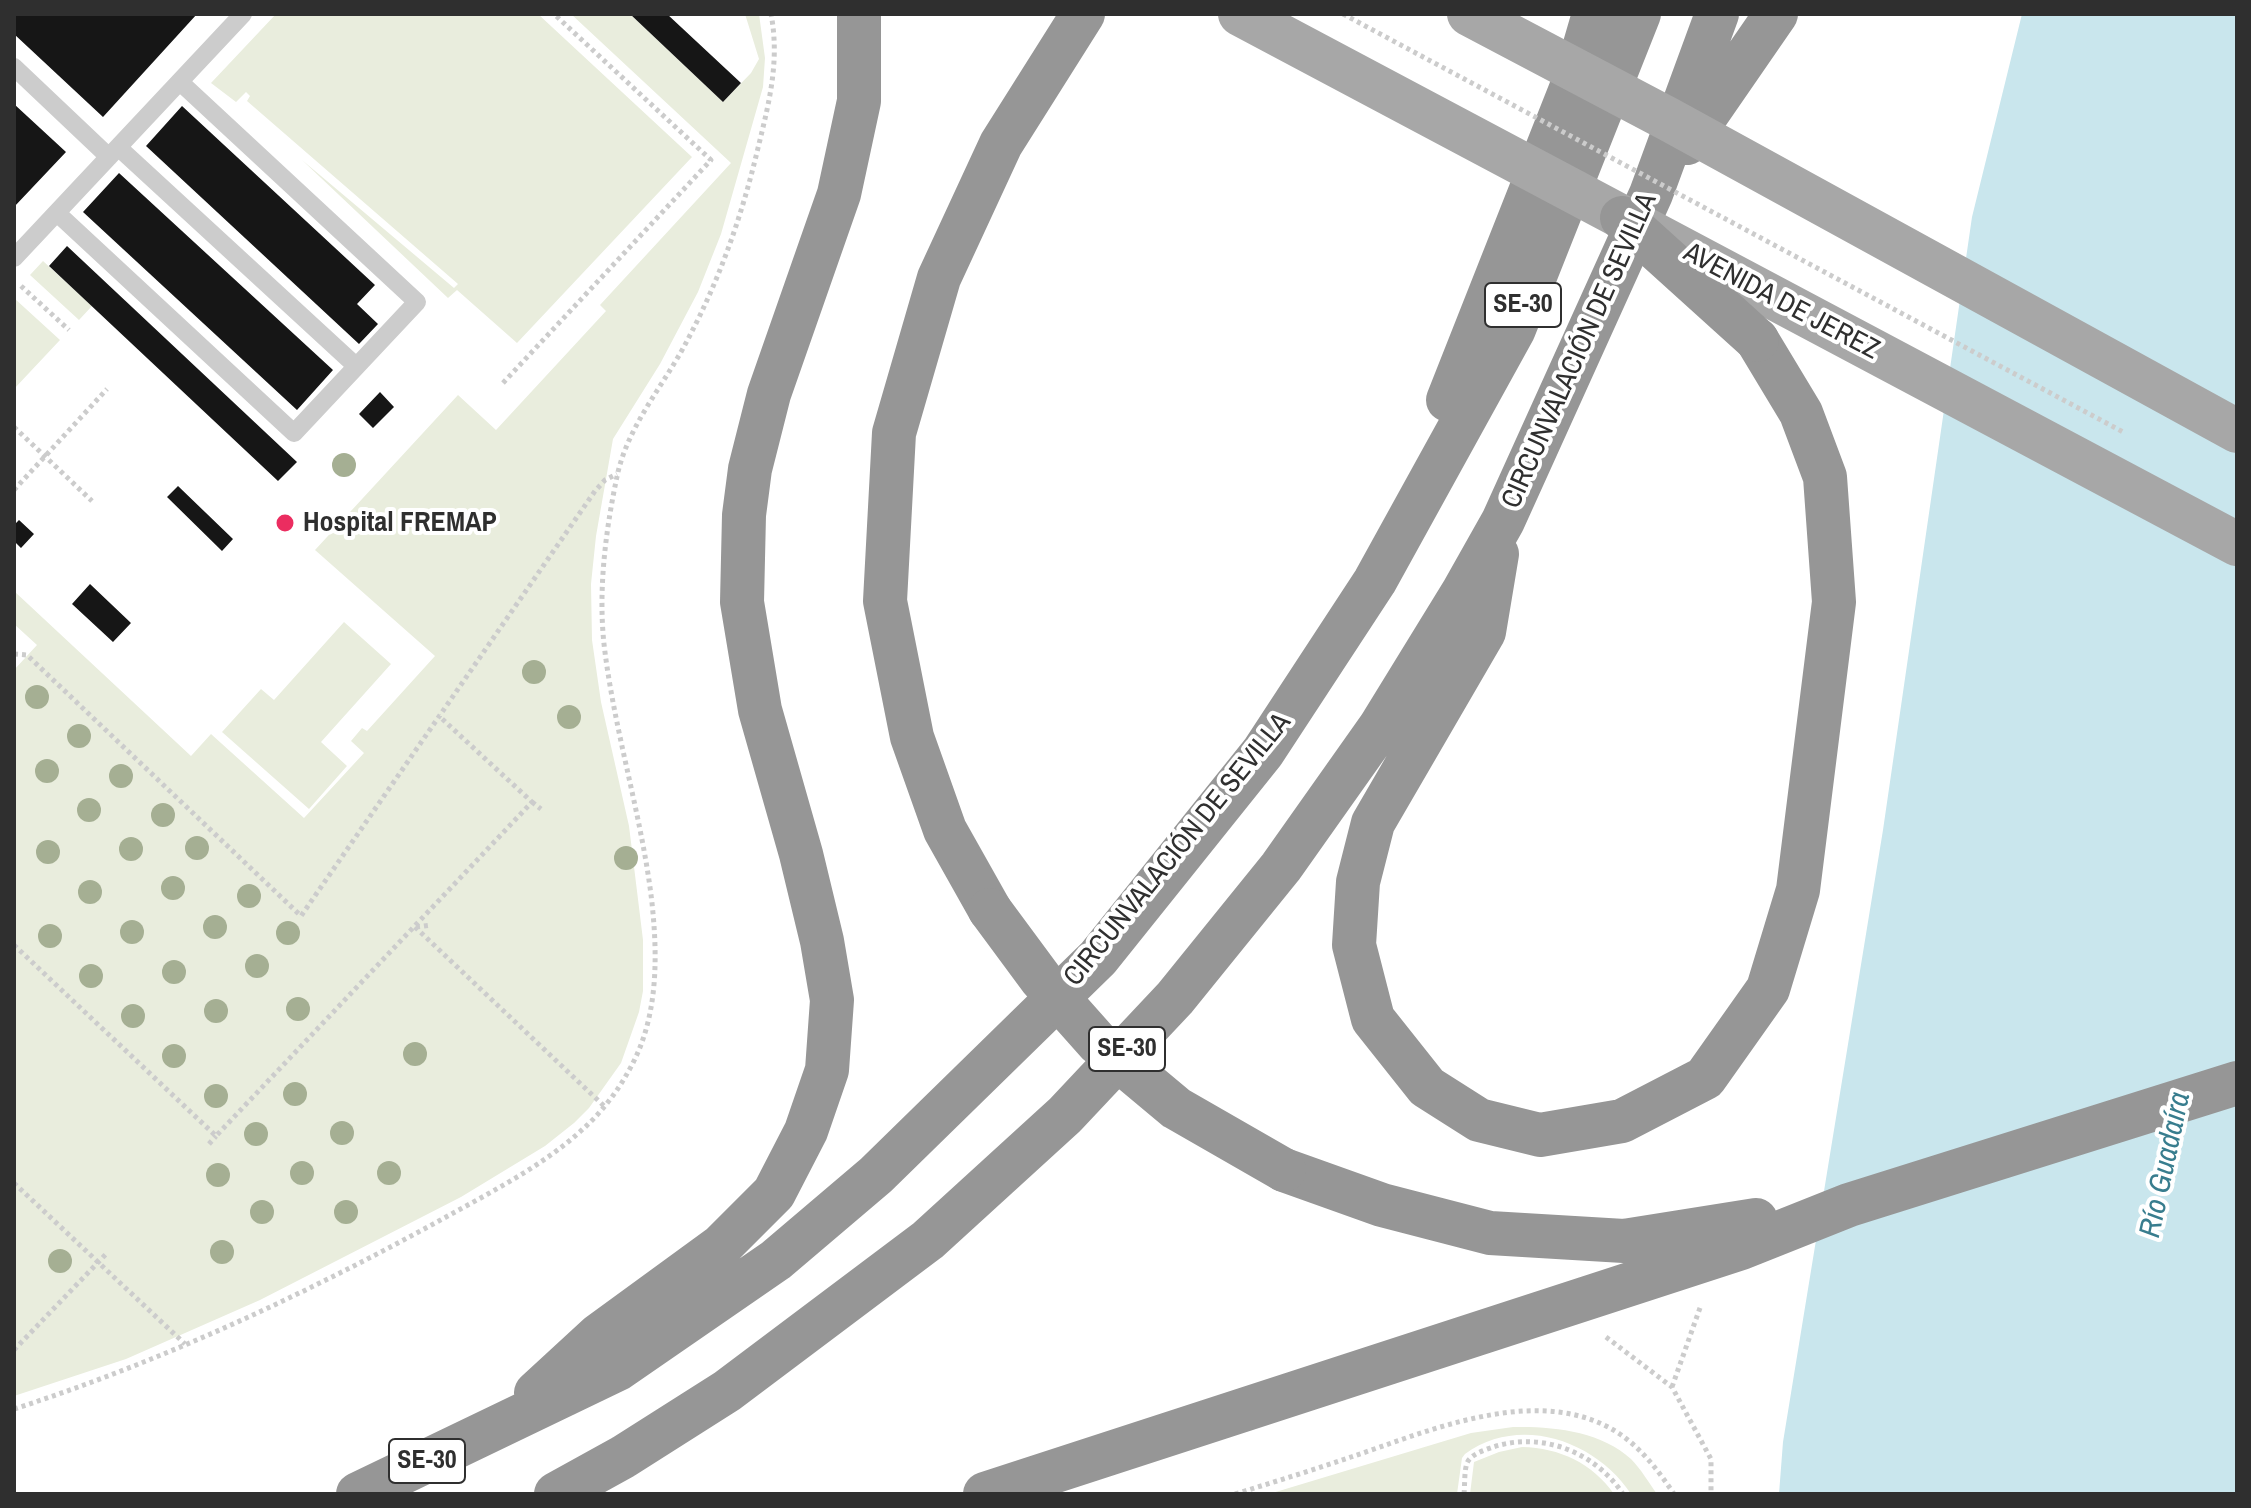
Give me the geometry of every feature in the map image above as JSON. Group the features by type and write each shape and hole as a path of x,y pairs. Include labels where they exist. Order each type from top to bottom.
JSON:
{"highway":[{"path":"496,1429 599,1335 721,1246 774,1193 806,1131 827,1070 832,1000 822,941 801,854 760,710 742,602 744,515 750,469 769,394 839,194 859,101 859,14"},
{"path":"1083,14 1001,144 939,278 894,433 885,601 912,737 945,830 990,910 1041,979 1097,1042 1176,1108 1284,1170 1382,1205 1490,1233 1624,1241 1849,1205"},
{"path":"1375,581 1576,76 1594,14"},
{"name":"CIRCUNVALACIÓN DE SEVILLA","path":"358,1494 618,1369 776,1260 887,1164 1098,958 1263,752 1375,581 1514,329 1639,14"},
{"name":"CIRCUNVALACIÓN DE SEVILLA","path":"556,1494 623,1457 727,1391 928,1240 1065,1115 1175,998 1281,867 1380,727 1503,521 1717,14"},
{"path":"1503,521 1484,632 1373,823 1358,882 1354,945 1373,1019 1427,1087 1479,1120 1540,1135 1622,1121 1705,1078 1768,989 1798,890 1834,602 1825,477 1801,413 1757,340 1637,206 1776,14"},
{"path":"985,1494 1741,1248 1849,1205 2237,1083"},
{"path":"571,1494 623,1457"}],"main road":[{"name":"AVENIDA DE JEREZ","path":"1240,14 1637,206 2237,544"},
{"path":"1469,14 1668,119 2237,431"}],"lane":[{"path":"14,258 243,14"},
{"path":"14,67 356,366"},
{"path":"57,213 294,433 417,302 180,82"}],"path":[{"path":"503,383 711,160 554,14"},
{"path":"14,1409 92,1384 185,1344 341,1272 487,1194 553,1153 581,1131 604,1106 630,1069 650,1013 655,978 652,905 643,839 609,678 604,639 604,569 618,474 632,430 706,304 734,235 750,182 772,91 776,57 771,14"},
{"path":"1343,14 2125,434"},
{"path":"21,285 69,330"},
{"path":"14,490 107,389"},
{"path":"14,427 92,501"},
{"path":"14,654 27,655 301,916 595,491 605,480 618,474"},
{"path":"439,716 541,809"},
{"path":"209,1144 532,802"},
{"path":"415,927 431,925"},
{"path":"415,927 604,1106"},
{"path":"14,945 216,1136"},
{"path":"501,1009 509,1000"},
{"path":"14,1183 185,1344"},
{"path":"14,1350 107,1253"},
{"path":"1702,1299 1672,1387 1711,1459 1711,1494"},
{"path":"1235,1494 1441,1426 1486,1416 1537,1410 1571,1414 1603,1424 1648,1458 1674,1494"},
{"path":"1464,1494 1467,1463 1472,1456 1504,1444 1526,1441 1559,1446 1589,1460 1611,1477 1623,1494"}],"green space":[{"path":"276,14 538,14 692,157 517,343 457,290 448,298 302,160 454,288 458,284 247,101 250,96 246,92 236,102 211,83"},
{"path":"571,14 630,14 723,102 751,73 759,59 745,14 759,14 765,58 763,87 721,234 698,292 660,364 613,439 596,536 591,584 592,640 601,702 629,826 643,940 643,991 621,1063 589,1108 574,1123 545,1146 461,1197 260,1300 126,1359 14,1396 14,670 37,645 14,624 14,591 191,756 211,734 304,818 364,753 351,741 362,728 367,731 435,656 315,550 458,395 496,430 606,311 600,305 731,163"},
{"path":"43,261 92,306 79,320 30,275"},
{"path":"14,298 60,340 14,389"},
{"path":"344,622 391,664 321,742 347,766 309,809 222,732 261,689 274,700"},
{"path":"1513,1427 1560,1429 1605,1442 1631,1459 1657,1494 1631,1494 1616,1475 1578,1448 1556,1439 1532,1435 1509,1436 1486,1442 1465,1454 1457,1494 1269,1494 1471,1433"},
{"path":"1522,1447 1549,1450 1574,1459 1596,1474 1614,1494 1470,1494 1474,1462"}],"water":[{"name":"Río Guadaíra","path":"2022,14 2237,14 2237,1494 1779,1494 1783,1442 1883,830 1972,217"}],"building":[{"path":"14,14 197,14 103,117 14,34"},
{"path":"630,14 667,14 741,83 723,102"},
{"path":"14,104 66,152 14,207"},
{"path":"182,106 375,285 357,304 378,324 359,344 146,146"},
{"path":"119,173 333,370 297,410 83,212"},
{"path":"67,246 297,462 278,481 49,266"},
{"path":"380,392 394,407 373,428 359,414"},
{"path":"178,486 233,539 222,551 167,497"},
{"path":"19,520 34,534 21,548 14,541 14,525"},
{"path":"90,584 131,623 113,642 72,604"}],"place":[{"name":"Hospital FREMAP","path":"285,523"}]}
